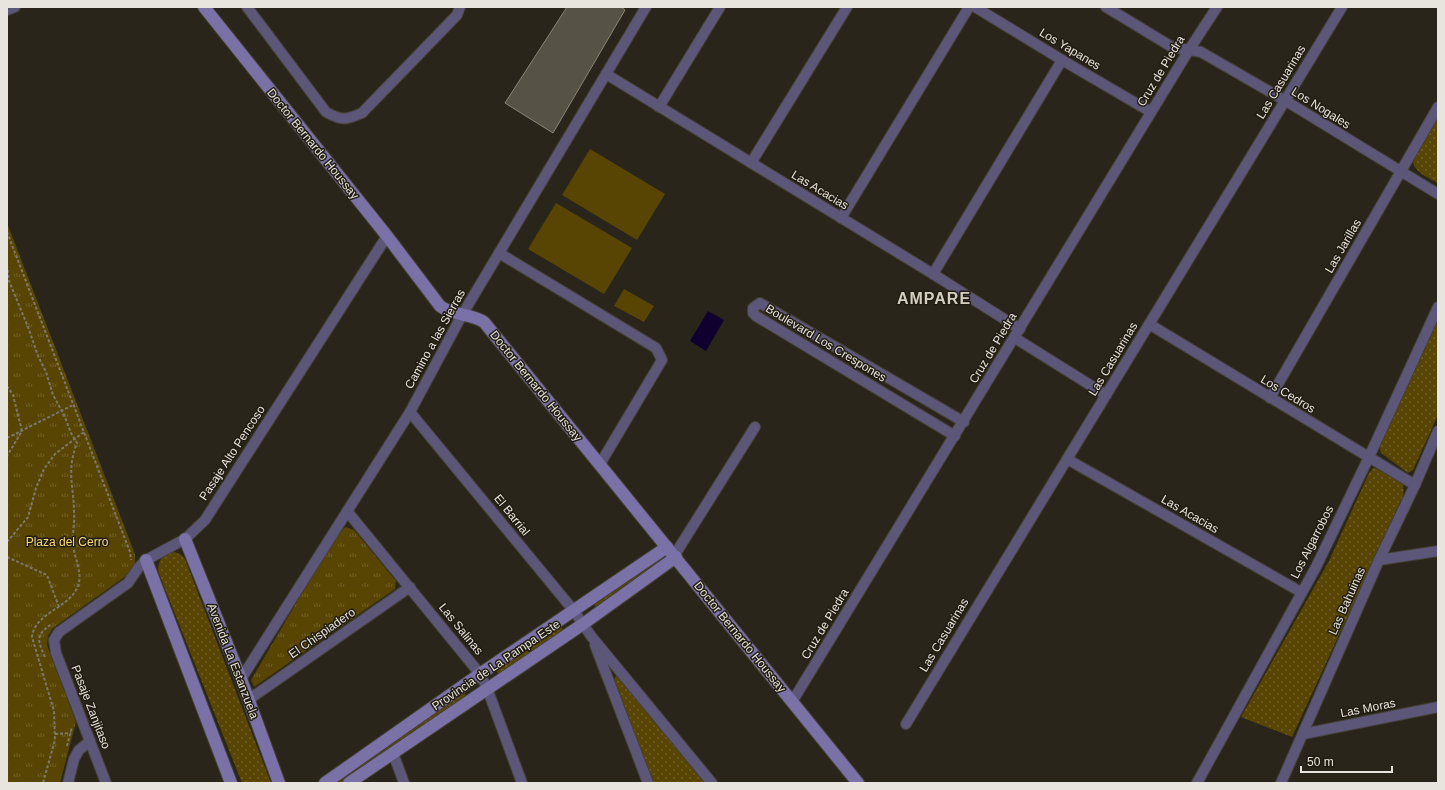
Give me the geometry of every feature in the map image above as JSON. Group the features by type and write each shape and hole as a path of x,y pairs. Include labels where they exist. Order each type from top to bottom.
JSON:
{"street":[{"path":"7,10 15,7"},
{"name":"Doctor Bernardo Houssay","path":"204,7 387,236 440,306 445,310 476,317 484,322 858,783"},
{"path":"247,7 326,112 338,118 349,119 362,112 457,15 460,7"},
{"name":"Camino a las Sierras","path":"241,680 410,412 462,315 646,7"},
{"path":"659,107 720,7"},
{"path":"751,163 847,7"},
{"path":"841,218 970,7"},
{"name":"Los Yapanes","path":"975,7 1152,112"},
{"name":"Los Nogales","path":"1106,7 1172,47 1201,52 1286,101 1438,194"},
{"name":"Cruz de Piedra","path":"792,702 964,422 1189,50 1217,7"},
{"name":"Las Casuarinas","path":"906,724 1342,7"},
{"path":"933,274 1062,60"},
{"name":"Las Acacias","path":"606,74 933,274 1106,395"},
{"name":"Las Jarillas","path":"1270,398 1438,107"},
{"name":"Pasaje Alto Pencoso","path":"54,640 59,632 128,584 139,567 146,560 185,539 205,520 387,236"},
{"path":"499,253 656,348 662,360 600,464"},
{"name":"Boulevard Los Crespones","path":"955,436 756,316 753,312 753,308 760,303 964,422"},
{"name":"Los Algarrobos","path":"1197,783 1316,567 1369,457 1438,307"},
{"name":"Los Cedros","path":"1149,324 1414,485"},
{"name":"El Barrial","path":"410,412 574,611 591,636 712,783"},
{"name":"Provincia de La Pampa Este","path":"349,783 583,624 672,553 755,427"},
{"name":"Las Bahuinas","path":"1281,783 1379,560 1438,431"},
{"name":"Las Acacias","path":"1067,459 1301,592"},
{"name":"Las Salinas","path":"347,511 480,674 488,688 522,783"},
{"name":"Avenida La Estanzuela","path":"185,539 241,680 279,783"},
{"path":"1379,560 1438,551"},
{"name":"Provincia de La Pampa Este","path":"325,783 480,674 574,611 672,553"},
{"path":"146,560 231,783"},
{"name":"El Chispiadero","path":"248,700 410,587"},
{"name":"El Barrial","path":"591,636 648,783"},
{"name":"Pasaje Zanjitaso","path":"54,640 56,653 106,783"},
{"name":"Las Moras","path":"1303,734 1438,707"},
{"path":"68,783 74,759 78,750 90,741"},
{"path":"393,753 404,783"}],"path":[{"path":"7,232 130,552 130,565"},
{"path":"7,265 9,281 38,356 46,372 53,395 77,443 72,455 71,481 74,512 73,544 80,577 78,586 73,595 38,622 33,629 32,637 54,711 55,734 44,783"},
{"path":"7,386 13,395 22,432 7,456"},
{"path":"7,437 22,432 73,405"},
{"path":"7,542 28,517 36,488 44,469 55,454 84,432"},
{"path":"7,557 47,575 59,607"},
{"path":"46,658 40,644 40,634 56,621"},
{"path":"67,748 72,723"},
{"path":"55,734 71,733"}],"green space":[{"path":"1438,117 1438,183 1426,177 1419,171 1413,160"},
{"path":"590,149 665,194 637,240 562,195"},
{"path":"556,203 632,248 604,294 528,249"},
{"name":"Plaza del Cerro","path":"7,223 135,554 135,565 130,573 53,628 48,636 47,645 76,722 60,783 7,783"},
{"path":"624,289 654,306 644,322 614,306"},
{"path":"1438,313 1438,415 1413,470 1408,473 1381,453 1379,446"},
{"path":"1373,468 1384,471 1400,481 1404,491 1403,496 1292,737 1241,717 1329,561 1369,473"},
{"path":"346,527 354,530 396,581 395,589 254,687 251,680 338,532"},
{"path":"174,552 180,554 185,559 271,783 242,783 158,571 160,560 167,554"},
{"path":"656,561 659,564 596,608 594,604"},
{"path":"561,627 563,630 499,674 496,671"},
{"path":"616,676 620,676 706,783 653,783 614,680"},
{"path":"464,692 466,696 340,783 333,783"}],"shaded area":[{"path":"708,311 724,320 706,351 690,341"}],"building":[{"path":"567,7 621,7 625,10 553,133 505,103"}],"district":[{"name":"AMPARE","path":"934,298"}]}
